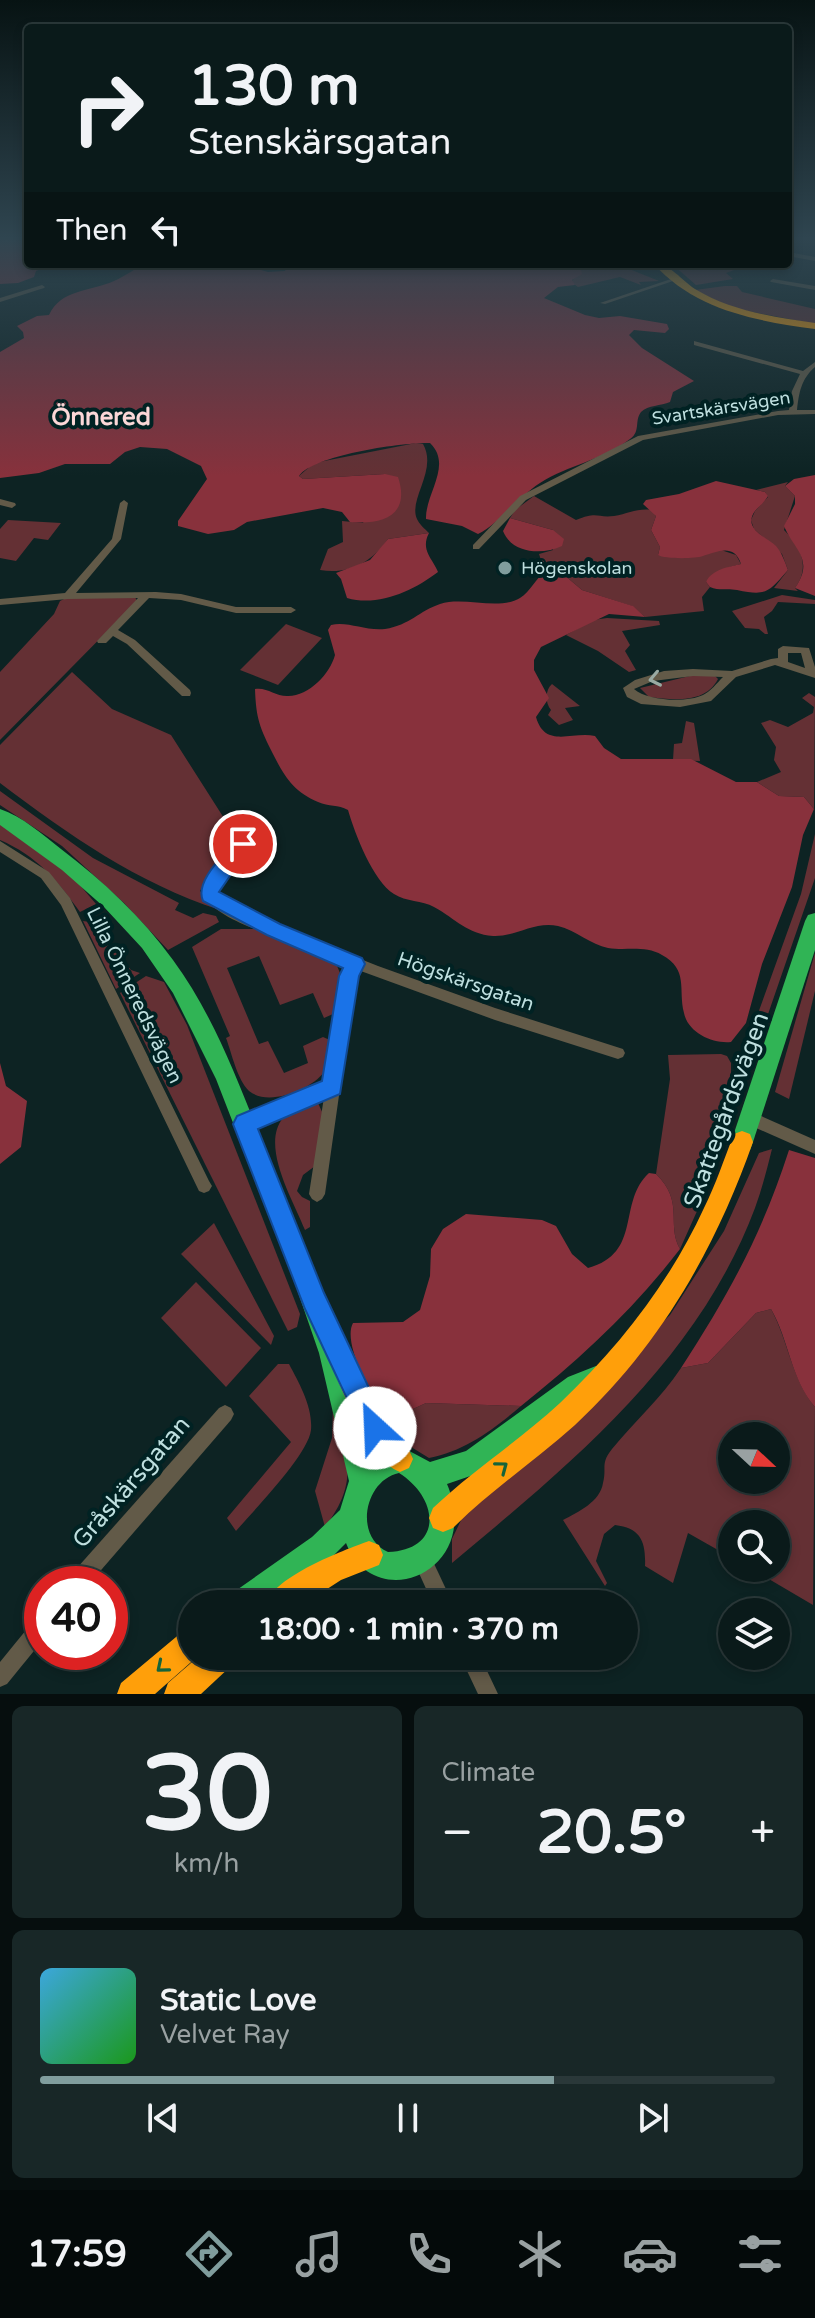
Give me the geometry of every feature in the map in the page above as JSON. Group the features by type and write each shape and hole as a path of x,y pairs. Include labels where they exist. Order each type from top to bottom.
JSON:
{"street":[{"path":"775,318 815,326"},
{"path":"697,343 803,373"},
{"path":"793,411 795,393 803,373 815,364"},
{"name":"Svartskärsvägen","path":"476,547 523,498 641,438 661,432 793,411 815,412"},
{"path":"0,502 12,505"},
{"path":"68,596 116,539 124,503"},
{"path":"102,641 147,595"},
{"path":"0,602 68,596 147,595 181,597 236,610 291,610"},
{"path":"112,631 131,642 186,693"},
{"path":"783,662 783,649 808,649 814,675"},
{"path":"732,675 715,692 696,701 645,701 631,694 628,688 690,671 732,675 775,661 814,675"},
{"path":"0,816 80,873 157,954 202,1023 314,1300 375,1428 400,1459"},
{"name":"Högskärsgatan","path":"259,827 215,880 207,893 209,896 273,930 355,964 618,1053"},
{"name":"Lilla Önneredsvägen","path":"0,846 45,875 66,902 204,1186"},
{"name":"Skattegårdsvägen","path":"422,1559 436,1542 443,1518 461,1499 559,1422 652,1321 687,1269 726,1191 815,921"},
{"path":"317,1194 349,976 355,964"},
{"path":"244,1124 332,1087"},
{"path":"752,1119 815,1147"},
{"path":"314,1300 349,1412 362,1479"},
{"name":"Skattegårdsvägen","path":"430,1475 473,1463 577,1386 598,1378"},
{"name":"Gråskärsgatan","path":"92,1566 225,1414"},
{"path":"436,1590 422,1559 400,1567 379,1563 369,1555 356,1536 352,1518 353,1499 362,1479 380,1463 400,1459 420,1466 430,1475 440,1493 443,1518"},
{"path":"261,1590 322,1547 352,1518"},
{"path":"300,1590 332,1569 369,1555"},
{"path":"0,1677 24,1648"},
{"path":"132,1694 178,1654"},
{"path":"179,1694 206,1670"},
{"path":"477,1670 488,1694"}],"shaded area":[{"path":"33,318 632,318 667,324 669,329 665,333 634,330 629,335 642,348 694,381 673,392 670,402 641,412 630,439 540,483 478,534 462,526 426,519 439,470 436,452 430,443 381,447 340,456 322,462 299,476 303,479 385,474 398,477 400,501 397,509 383,519 350,522 342,512 323,508 247,522 234,530 208,534 178,526 178,521 207,479 201,466 167,449 140,447 125,452 110,464 65,464 39,473 0,478 0,352 24,338 17,326"},
{"path":"784,318 815,318 815,324"},
{"path":"423,444 427,464 415,511 418,521 429,533 388,539 375,554 359,565 341,570 320,570 328,549 343,542 342,521 363,523 385,474 303,479 299,476 314,463"},
{"path":"815,475 815,596 795,588 801,578 803,562 784,526 795,504 795,496 785,486 794,479"},
{"path":"716,481 765,492 768,496 755,511 752,523 757,532 778,549 788,570 766,591 754,593 710,587 706,582 712,574 741,564 730,551 687,558 658,555 660,547 651,530 656,516 643,504 646,500 679,494"},
{"path":"788,482 785,486 795,496 784,530 802,558 802,573 795,588 798,591 774,588 788,570 782,554 754,529 751,520 768,497 765,492 756,490"},
{"path":"534,496 576,520 652,510 656,516 651,530 660,547 658,555 694,557 718,549 736,555 741,564 706,582 710,587 702,597 704,611 645,617 632,606 582,590 563,574 545,572 539,554 553,550 553,530 510,518 515,510"},
{"path":"510,518 553,530 564,539 562,546 537,551 513,544 503,531"},
{"path":"8,520 61,523 48,540 34,538 16,561 0,558 0,529"},
{"path":"429,533 427,549 438,572 395,596 371,600 347,598 336,573 370,560 388,539"},
{"path":"545,572 563,574 582,590 633,606 645,617 609,614 541,647 534,660 534,670 549,698 536,717 546,733 560,737 595,736 604,748 621,759 691,759 736,782 757,782 779,796 804,797 814,809 803,835 792,887 762,964 746,1023 731,1042 709,1039 690,1026 684,1013 681,981 676,967 656,952 608,948 565,928 549,925 501,936 484,935 429,905 394,894 372,868 348,810 318,802 296,788 281,769 262,730 255,689 283,696 295,695 317,683 335,655 328,630 331,625 385,629 449,602 511,602 524,595"},
{"path":"782,595 815,600 815,604 778,602 764,617 768,634 759,629 745,628 732,611"},
{"path":"135,597 137,601 0,740 0,672 54,614 60,601 66,598"},
{"path":"593,620 659,621 660,625 622,631 630,645 625,651 636,670 629,672 598,651 566,635"},
{"path":"286,624 322,638 278,685 240,670"},
{"path":"72,672 112,709 171,735 236,837 227,859 200,891 220,910 132,872 52,821 0,783 0,745"},
{"path":"698,674 718,679 705,693 697,696 678,699 649,697 640,688"},
{"path":"552,684 580,706 565,708 573,720 559,725 548,715 551,710 547,693"},
{"path":"809,693 815,697 814,809 804,797 779,796 757,782 781,772 774,760 776,747 761,723 770,720 788,727 813,713 814,707 802,698"},
{"path":"686,721 694,723 700,761 673,760 674,744 682,743"},
{"path":"0,791 93,858 179,903 175,910 193,918 203,913 216,916 219,922 168,950 124,903 62,846 0,805"},
{"path":"0,824 73,877 96,904 80,912 45,870 0,840"},
{"path":"815,834 815,878 746,1078 741,1068 743,1055 801,894"},
{"path":"83,921 90,922 131,970 140,973 116,989"},
{"path":"221,929 261,929 335,961 340,973 333,1014 324,1018 313,993 280,1005 259,956 227,968 259,1044 268,1041 284,1073 308,1063 303,1046 323,1037 332,1041 324,1072 300,1090 278,1097 257,1096 241,1080 226,1038 230,1036 192,947"},
{"path":"815,953 815,991 789,1099 775,1092"},
{"path":"146,976 164,982 187,1025 300,1314 297,1327 288,1331 120,993"},
{"path":"668,1055 727,1056 731,1063 731,1082 742,1091 702,1200 680,1249 674,1231 673,1203 665,1184 656,1174 670,1079"},
{"path":"0,1063 6,1086 27,1101 21,1147 0,1164"},
{"path":"312,1102 318,1103 323,1114 315,1166 303,1175 297,1191 310,1201 310,1227 305,1230 282,1176 275,1139 280,1123 291,1110"},
{"path":"772,1149 755,1208 731,1263 666,1361 586,1447 452,1563 452,1539 464,1514 670,1315 724,1231 759,1153"},
{"path":"789,1150 815,1158 815,1407 795,1372 771,1309 756,1313 708,1363 681,1368 743,1263"},
{"path":"649,1173 656,1174 670,1194 674,1231 680,1249 625,1313 543,1388 521,1406 426,1403 400,1415 375,1404 353,1352 353,1323 403,1322 420,1310 430,1276 431,1249 443,1229 466,1214 542,1220 556,1226 572,1254 588,1268 605,1261 616,1251 623,1239 639,1185"},
{"path":"214,1223 274,1336 271,1345 181,1254"},
{"path":"196,1282 261,1348 226,1387 161,1318"},
{"path":"771,1309 795,1372 815,1407 813,1605 774,1582 790,1582 790,1510 718,1510 718,1550 688,1533 673,1583 645,1566 643,1543 636,1533 615,1525 604,1534 596,1561 607,1583 605,1586 563,1520 588,1506 598,1496 608,1454 681,1368 708,1363 756,1313"},
{"path":"278,1364 289,1364 297,1379 308,1404 311,1430 308,1441 291,1467 236,1531 227,1518 291,1442 249,1396"},
{"path":"426,1403 521,1406 478,1438 455,1450 429,1458 385,1431 375,1404 400,1415"},
{"path":"333,1404 338,1408 348,1470 343,1497 325,1527 315,1491 332,1438"}],"traffic: fast":[{"path":"0,816 69,865 111,902 149,943 194,1009 226,1079 318,1312 343,1394 362,1479"},
{"path":"742,1142 815,921"},
{"path":"430,1475 473,1463 577,1386 596,1379"},
{"path":"400,1459 430,1480 441,1501 442,1525 436,1543 421,1558 406,1565 387,1566 372,1559 361,1547 353,1513 364,1479 379,1465 400,1459"},
{"path":"261,1590 322,1547 352,1518"}],"traffic: slow":[{"path":"764,318 815,326"},
{"path":"443,1518 569,1412 599,1383 651,1321 694,1254 728,1181 742,1142"},
{"path":"341,1357 375,1428 400,1459"},
{"path":"300,1590 332,1569 369,1555"},
{"path":"132,1694 178,1654"},
{"path":"179,1694 206,1670"}],"place":[{"name":"Högenskolan","path":"505,568"}],"district":[{"name":"Önnered","path":"101,417"}],"route":[{"path":"243,844 209,888 209,896 273,930 355,964 349,976 332,1087 321,1089 244,1124 314,1300 375,1428"}]}
